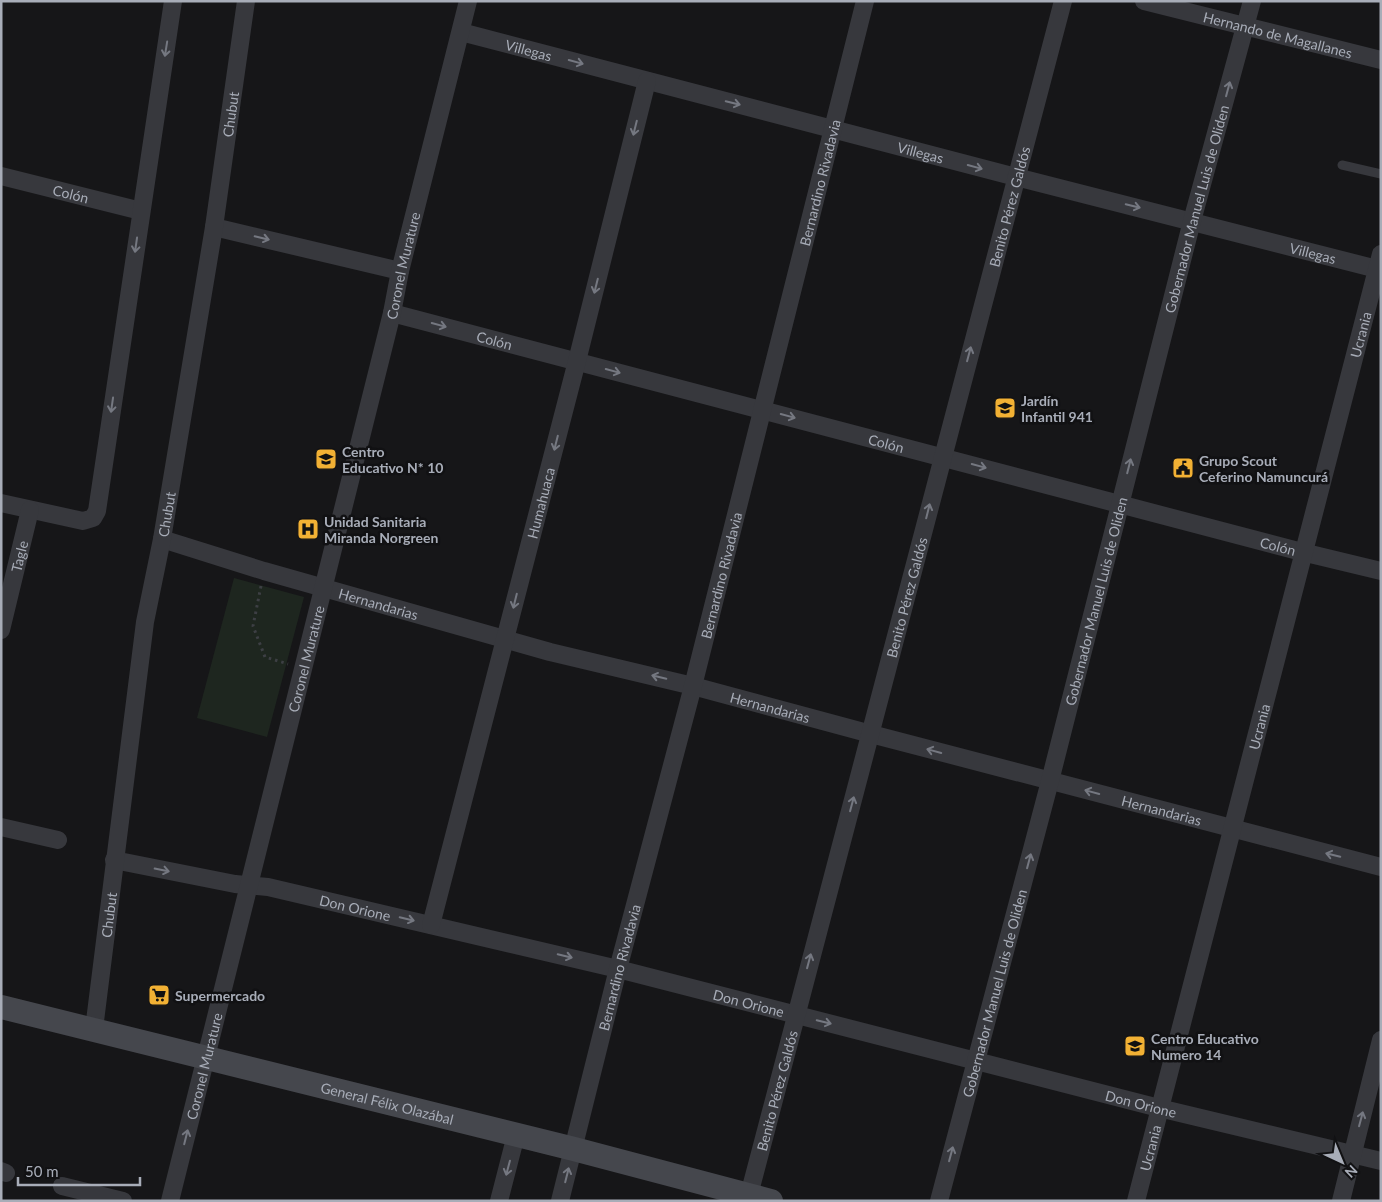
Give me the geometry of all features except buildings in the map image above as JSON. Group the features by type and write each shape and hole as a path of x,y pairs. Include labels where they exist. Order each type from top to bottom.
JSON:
{"street":[{"path":"1,502 83,522 93,518 97,511 173,1"},
{"name":"Chubut","path":"94,1029 145,622 162,539 214,227 246,1"},
{"name":"Coronel Murature","path":"170,1201 325,588 392,313 400,270 468,1"},
{"name":"Bernardino Rivadavia","path":"574,1149 618,969 693,686 831,128 865,1"},
{"name":"Benito Pérez Galdós","path":"760,1198 795,1014 871,734 942,456 1063,1"},
{"name":"Hernando de Magallanes","path":"1144,1 1381,60"},
{"name":"Gobernador Manuel Luis de Oliden","path":"939,1201 1050,781 1192,221 1252,1"},
{"name":"Villegas","path":"461,32 1016,177 1192,221 1379,264"},
{"name":"Humahuaca","path":"431,925 577,361 646,81"},
{"name":"Colón","path":"1,176 141,211"},
{"path":"214,227 400,270"},
{"name":"Ucrania","path":"1136,1201 1233,830 1302,552 1379,264"},
{"name":"Colón","path":"392,313 1302,552 1381,571"},
{"name":"Tagle","path":"1,630 30,510"},
{"name":"Hernandarias","path":"162,539 264,571 505,639 693,686 1233,830 1381,867"},
{"path":"1,827 58,840"},
{"name":"Don Orione","path":"114,860 235,884 268,887 618,969 1159,1108 1381,1161"},
{"name":"General Félix Olazábal","path":"1,1007 574,1149 760,1198"},
{"path":"1341,1201 1380,1050"},
{"path":"499,1201 516,1135"},
{"path":"560,1201 574,1149"},
{"path":"62,1186 123,1201"}],"lane":[{"path":"1342,165 1381,174"}],"path":[{"path":"264,571 253,626 265,658 305,668"}],"shaded area":[{"path":"234,578 304,597 267,737 197,718"}],"place":[{"name":"Jardín Infantil 941","path":"1005,408"},
{"name":"Centro Educativo N* 10","path":"326,459"},
{"name":"Grupo Scout Ceferino Namuncurá","path":"1183,468"},
{"name":"Unidad Sanitaria Miranda Norgreen","path":"308,529"},
{"name":"Supermercado","path":"159,995"},
{"name":"Centro Educativo Numero 14","path":"1135,1046"}]}
